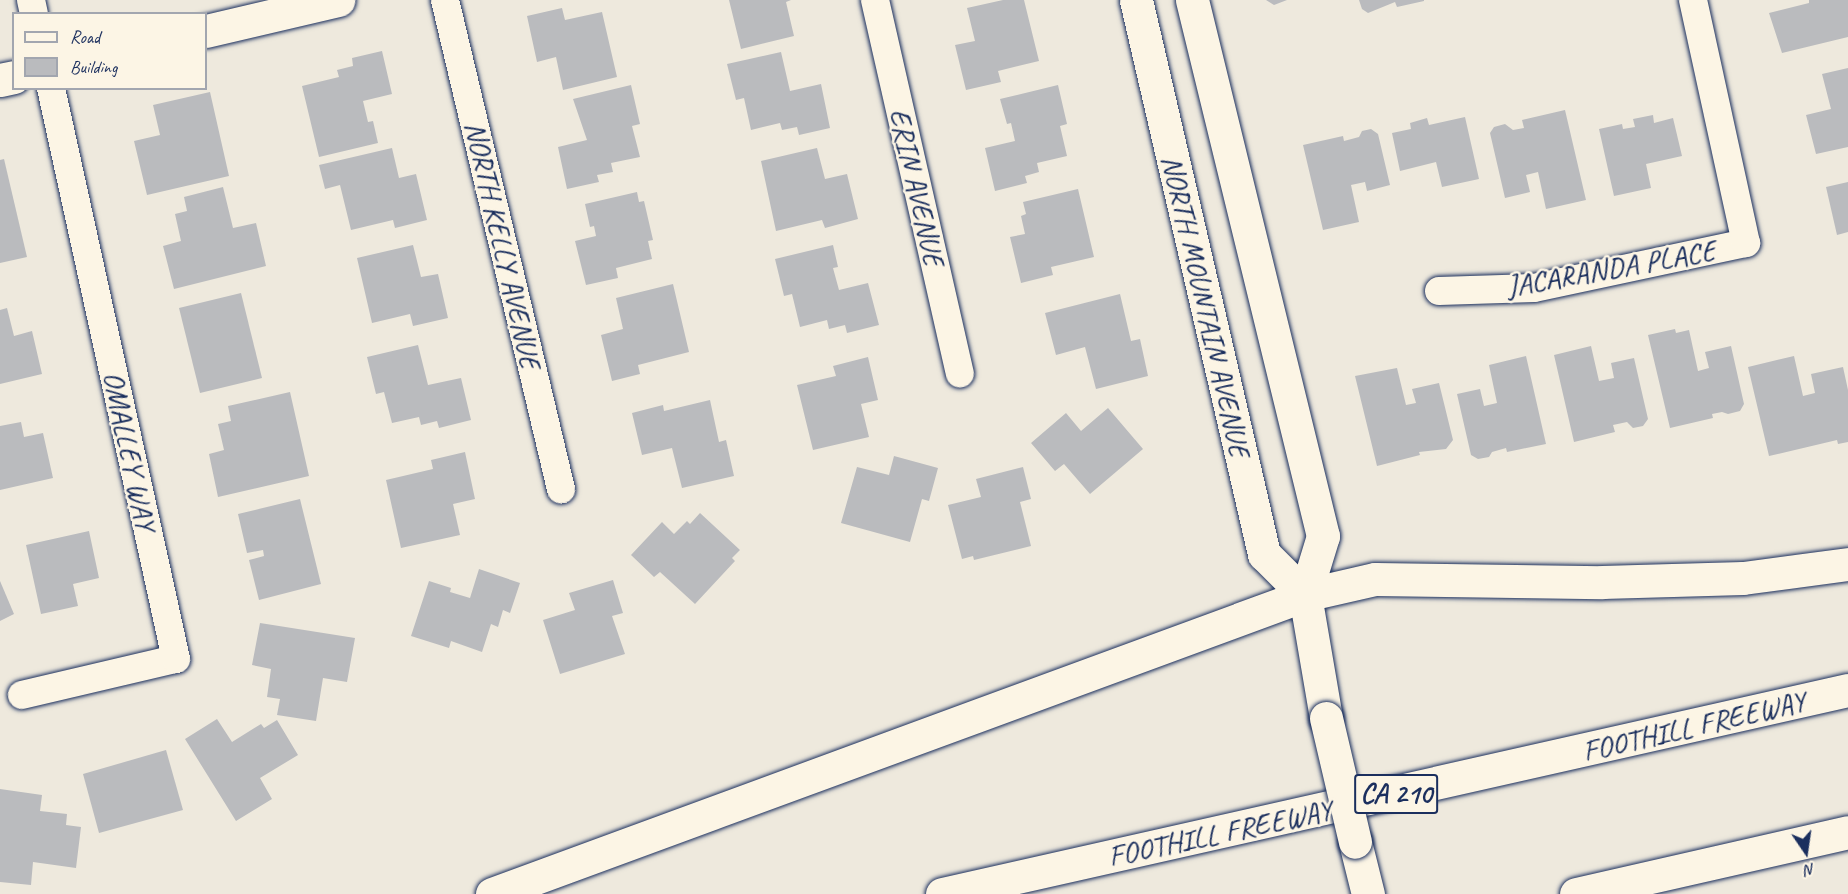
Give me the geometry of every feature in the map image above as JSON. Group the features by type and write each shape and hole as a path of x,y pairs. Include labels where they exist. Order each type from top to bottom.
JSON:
{"main road":[{"path":"207,31 338,0"},
{"name":"NORTH MOUNTAIN AVENUE","path":"1136,0 1264,554 1305,595"},
{"name":"NORTH MOUNTAIN AVENUE","path":"1192,0 1323,536 1305,595 1326,718 1368,894"},
{"path":"492,894 1305,595 1375,579 1602,582 1743,578 1848,564"},
{"name":"FOOTHILL FREEWAY","path":"942,894 1848,690"},
{"path":"1576,894 1848,832"}],"street":[{"name":"NORTH KELLY AVENUE","path":"445,0 561,489"},
{"name":"ERIN AVENUE","path":"874,0 960,373"},
{"name":"JACARANDA PLACE","path":"1439,291 1534,288 1746,243 1693,0"},
{"name":"OMALLEY WAY","path":"22,695 176,659 51,90"}],"building":[{"path":"729,0 791,0 786,2 794,36 741,49"},
{"path":"1003,0 1024,0 1039,61 998,71 1001,82 966,90 955,45 975,41 967,8"},
{"path":"1266,0 1287,0 1274,5"},
{"path":"1359,0 1424,1 1397,7 1395,2 1368,13 1362,9"},
{"path":"1809,0 1848,0 1848,37 1782,53 1769,13 1809,3"},
{"path":"562,8 565,20 602,12 617,77 563,90 556,57 537,62 527,16"},
{"path":"382,51 392,94 363,101 368,122 373,121 378,143 319,157 302,86 339,77 337,70 353,66 352,58"},
{"path":"781,52 790,91 821,84 830,128 799,135 797,127 782,130 780,123 751,130 744,98 736,100 727,64"},
{"path":"1848,68 1848,147 1816,154 1806,115 1831,109 1822,74"},
{"path":"631,85 640,124 632,126 640,157 611,163 613,172 597,175 599,182 567,189 558,147 587,140 573,99"},
{"path":"1058,85 1067,124 1060,126 1067,156 1037,163 1039,172 1025,176 1027,183 995,191 985,148 1015,141 1011,123 1007,124 1000,99"},
{"path":"210,92 229,176 147,195 134,141 160,135 153,105"},
{"path":"1565,110 1586,200 1546,209 1538,172 1526,175 1530,192 1505,198 1490,133 1494,127 1505,124 1513,130 1524,128 1522,120"},
{"path":"1653,115 1654,123 1673,118 1682,156 1646,164 1651,188 1614,196 1599,129 1622,124 1623,129 1635,127 1633,119"},
{"path":"1465,117 1479,179 1442,187 1436,162 1400,171 1392,133 1411,129 1410,123 1427,118 1429,125"},
{"path":"1371,129 1378,134 1390,185 1367,191 1365,182 1351,185 1359,222 1323,230 1303,145 1343,136 1344,141 1359,137 1362,131"},
{"path":"392,148 399,178 416,174 427,220 395,228 393,220 351,230 340,185 325,189 319,165"},
{"path":"817,148 825,179 847,174 858,219 825,228 822,220 776,231 761,161"},
{"path":"4,159 27,257 0,263 0,160"},
{"path":"1848,182 1848,232 1837,235 1826,187"},
{"path":"223,187 233,228 256,223 266,266 174,289 163,246 181,241 175,214 187,211 184,197"},
{"path":"1078,189 1094,257 1051,267 1053,275 1021,283 1010,237 1025,234 1021,216 1026,214 1023,202"},
{"path":"637,192 639,202 644,201 653,240 648,241 652,259 616,268 618,278 586,285 575,241 596,236 594,226 590,227 585,204"},
{"path":"413,245 421,277 438,274 448,318 413,326 410,314 372,323 357,258"},
{"path":"833,245 838,267 833,268 839,290 868,283 879,325 847,333 845,325 829,329 827,320 800,327 792,294 784,296 775,259"},
{"path":"673,284 689,352 638,365 640,374 612,381 601,335 623,329 616,298"},
{"path":"241,293 262,378 200,393 179,308"},
{"path":"1120,294 1131,341 1140,339 1148,376 1096,389 1085,347 1056,355 1045,313"},
{"path":"7,308 14,336 32,331 42,374 0,384 0,310"},
{"path":"1675,329 1676,333 1689,330 1698,371 1709,368 1705,352 1731,346 1744,404 1740,411 1712,414 1713,418 1670,428 1648,335"},
{"path":"418,345 428,385 461,378 471,420 439,428 437,421 421,425 419,417 392,423 384,392 376,394 367,357"},
{"path":"1591,346 1599,381 1614,378 1611,363 1634,358 1648,419 1643,426 1633,428 1627,422 1613,425 1615,432 1574,442 1554,355"},
{"path":"1526,356 1546,444 1507,452 1506,448 1492,452 1489,457 1478,459 1471,455 1457,394 1480,389 1484,406 1497,403 1489,365"},
{"path":"1794,356 1803,396 1815,393 1811,374 1843,367 1848,390 1848,442 1838,444 1837,440 1769,456 1748,367"},
{"path":"868,357 878,400 861,404 869,437 813,450 797,385 836,376 833,366"},
{"path":"1397,368 1406,405 1416,403 1412,389 1439,383 1453,440 1446,449 1419,452 1420,455 1377,466 1355,376"},
{"path":"290,392 309,476 218,497 209,454 224,450 218,424 231,421 228,406"},
{"path":"710,400 719,442 726,440 734,476 682,488 672,448 642,455 632,413 663,405 664,411"},
{"path":"1108,408 1143,449 1090,494 1064,464 1055,471 1031,443 1066,413 1081,431"},
{"path":"21,422 24,437 43,433 53,478 0,490 0,426"},
{"path":"465,452 475,499 453,504 460,535 401,548 386,480 433,469 431,460"},
{"path":"894,456 938,468 929,501 922,499 910,542 841,523 857,467 889,475"},
{"path":"1023,467 1031,499 1020,502 1031,546 974,560 973,556 962,559 948,505 981,497 976,479"},
{"path":"300,499 321,584 259,600 249,560 264,556 263,550 247,553 238,514"},
{"path":"700,513 740,550 732,558 735,561 695,604 660,572 654,577 631,555 662,522 674,534 687,521 690,524"},
{"path":"89,531 99,578 73,584 78,606 41,614 26,545"},
{"path":"479,569 520,583 510,613 503,610 498,627 491,624 482,652 451,641 449,648 411,636 429,581 451,588 450,592 470,598"},
{"path":"613,580 623,613 612,616 625,654 560,674 543,620 575,610 569,593"},
{"path":"0,581 14,614 0,621"},
{"path":"260,623 355,638 347,682 323,678 316,721 277,715 280,699 267,697 271,669 252,665"},
{"path":"217,719 232,742 261,724 264,728 277,720 298,755 260,778 272,799 236,821 185,739"},
{"path":"166,750 183,810 99,833 83,774"},
{"path":"0,789 42,795 40,811 67,814 66,825 81,827 76,868 33,862 31,885 0,882"}]}
